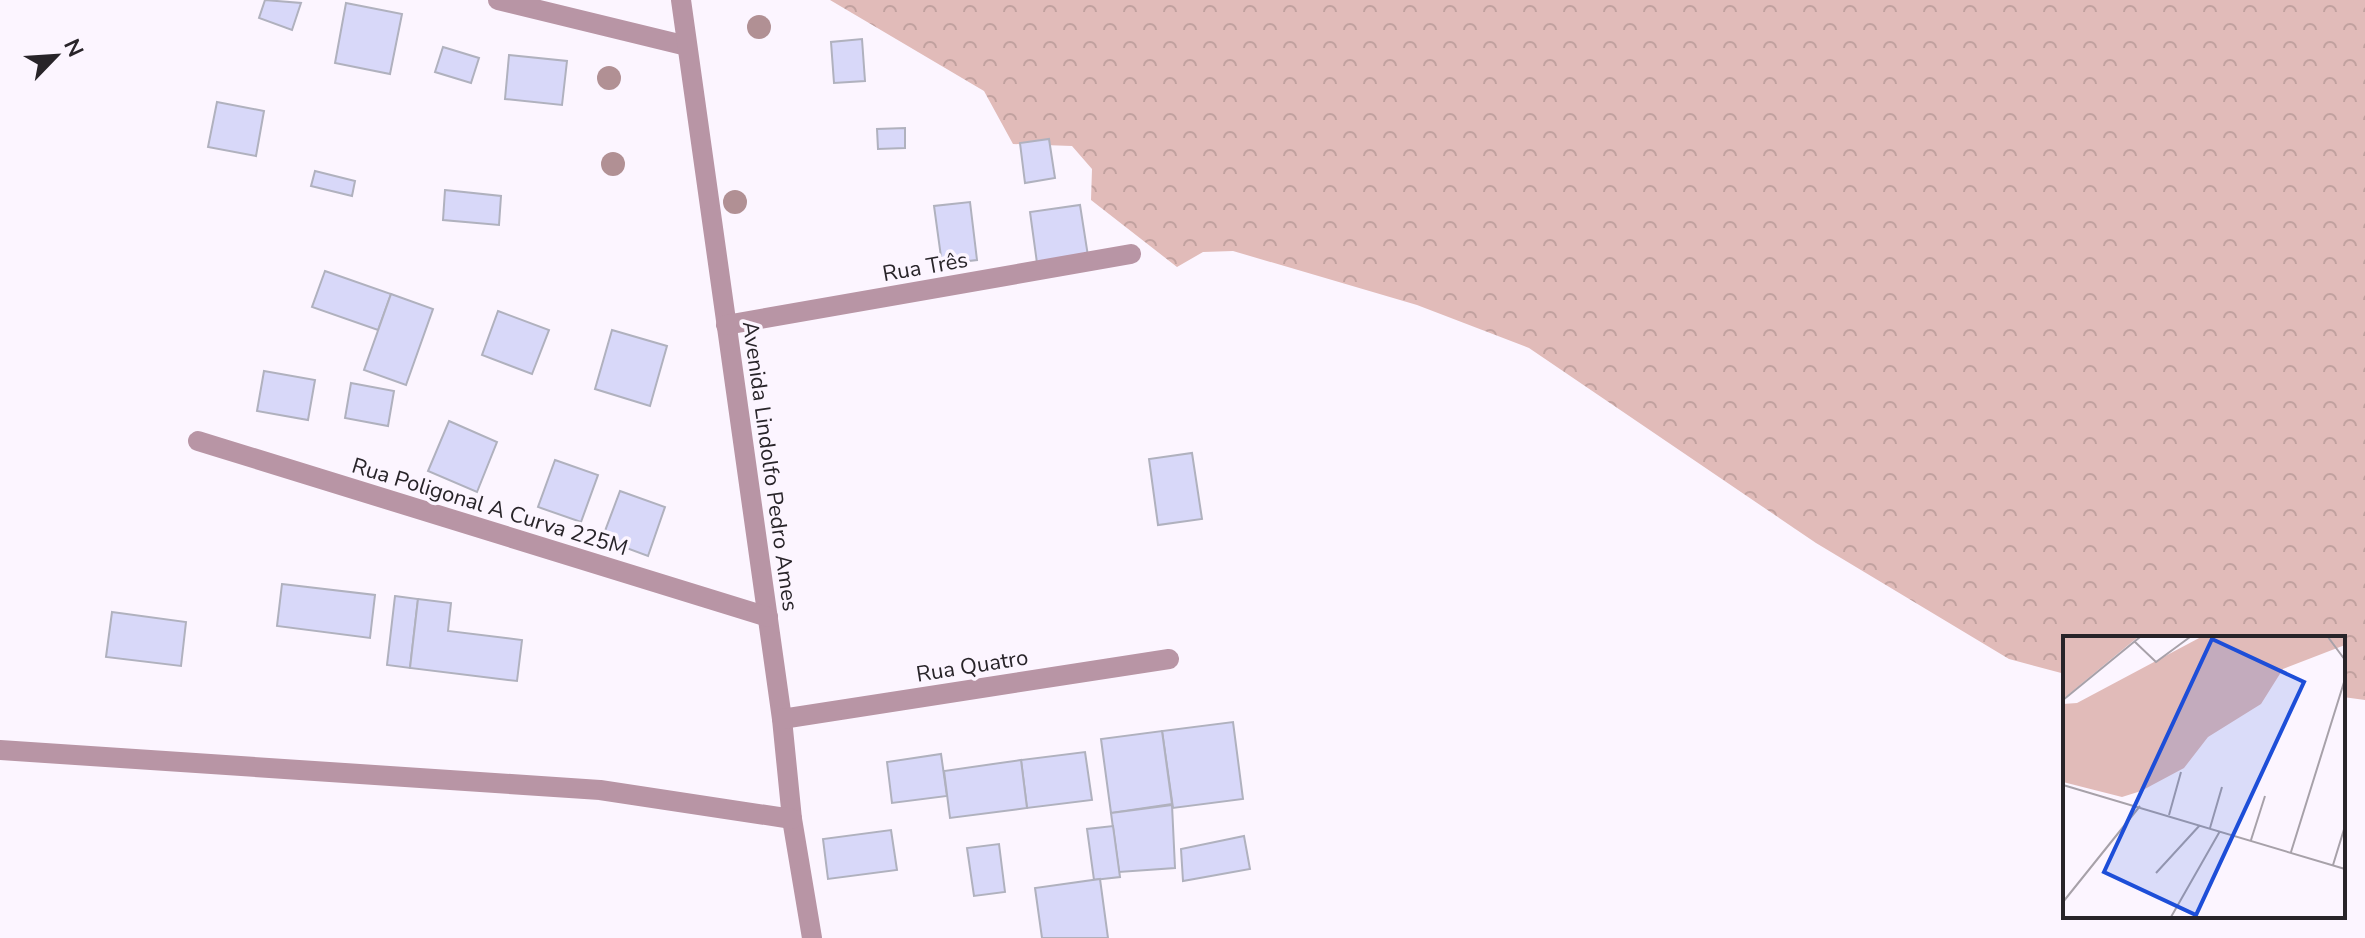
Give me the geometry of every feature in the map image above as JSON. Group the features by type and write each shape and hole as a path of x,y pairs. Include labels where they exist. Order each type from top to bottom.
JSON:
{"street":[{"path":"498,0 687,46"},
{"name":"Avenida Lindolfo Pedro Ames","path":"681,0 782,719 792,819 812,938"},
{"name":"Rua Três","path":"726,325 1131,254"},
{"name":"Rua Poligonal A Curva 225M","path":"198,441 768,617"},
{"name":"Rua Quatro","path":"782,719 1169,659"},
{"path":"0,750 600,790 792,819"}],"green space":[{"path":"830,0 2365,0 2365,700 2345,697 2345,636 2063,636 2063,673 2009,659 1816,543 1529,348 1417,305 1233,251 1203,252 1177,267 1091,200 1092,169 1072,146 1013,144 984,91"}],"building":[{"path":"265,0 301,3 292,30 259,18"},
{"path":"346,3 402,14 390,74 335,63"},
{"path":"862,39 865,81 834,83 831,42"},
{"path":"443,47 479,58 471,83 435,72"},
{"path":"509,55 567,61 562,105 505,99"},
{"path":"217,102 264,111 256,156 208,147"},
{"path":"905,128 905,148 878,149 877,129"},
{"path":"1049,139 1055,178 1025,183 1020,143"},
{"path":"315,171 355,181 352,196 311,186"},
{"path":"445,190 501,196 499,225 443,220"},
{"path":"970,202 977,260 942,264 934,206"},
{"path":"1080,205 1088,256 1037,263 1030,212"},
{"path":"325,271 391,294 378,330 312,307"},
{"path":"391,294 433,309 406,385 364,370"},
{"path":"498,311 549,330 532,374 482,355"},
{"path":"612,330 667,346 650,406 595,389"},
{"path":"264,371 315,380 308,420 257,411"},
{"path":"351,383 394,391 388,426 345,418"},
{"path":"449,421 497,442 477,492 428,471"},
{"path":"1192,453 1202,519 1158,525 1149,459"},
{"path":"555,460 598,475 581,522 538,507"},
{"path":"620,491 665,507 648,556 602,539"},
{"path":"282,584 375,595 370,638 277,626"},
{"path":"395,596 418,599 410,668 387,665"},
{"path":"418,599 451,603 448,631 522,640 517,681 410,668"},
{"path":"112,612 186,622 181,666 106,657"},
{"path":"1233,722 1243,799 1173,808 1162,731"},
{"path":"1162,731 1172,804 1111,813 1101,739"},
{"path":"1085,752 1092,800 1027,808 1021,760"},
{"path":"941,754 947,796 892,803 887,762"},
{"path":"1021,760 1027,808 950,818 944,771"},
{"path":"1172,805 1175,868 1119,872 1111,813"},
{"path":"1113,826 1120,877 1094,880 1087,829"},
{"path":"891,830 897,870 828,879 823,839"},
{"path":"1244,836 1250,869 1183,881 1181,849"},
{"path":"999,844 1005,892 974,896 967,848"},
{"path":"1100,879 1108,938 1042,938 1035,888"}]}
